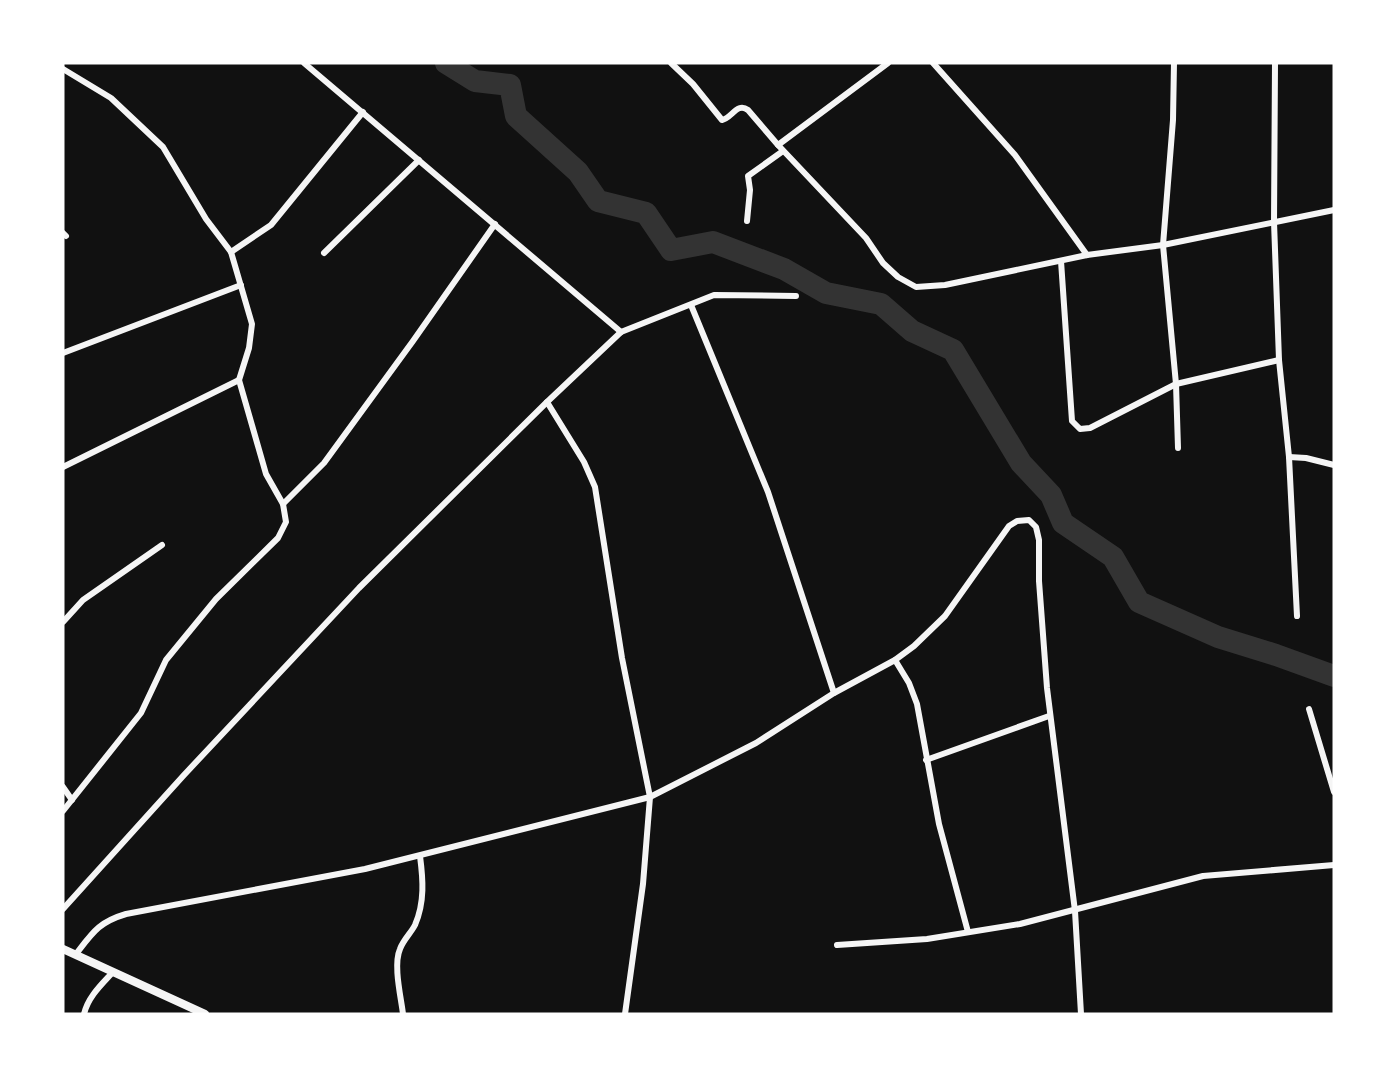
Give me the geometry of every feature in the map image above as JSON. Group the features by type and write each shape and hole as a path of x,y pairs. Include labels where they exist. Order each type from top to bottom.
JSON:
{"street":[{"path":"304,63 621,332"},
{"path":"671,63 693,84 722,120 740,107 744,107 866,238 883,263 898,277 916,287 945,285 1087,255 1163,245 1334,210"},
{"path":"778,145 888,63"},
{"path":"933,63 1015,154 1087,255"},
{"path":"1174,63 1173,120 1163,245 1176,384 1178,448"},
{"path":"1275,63 1274,222 1279,360 1289,457 1297,615"},
{"path":"63,69 111,98 163,147 206,219 231,252 252,324 249,348 239,380 266,474 283,504 286,522 278,538 216,599 166,660 136,721 63,811"},
{"path":"231,252 271,225 363,112"},
{"path":"747,220 750,190 748,176 783,151"},
{"path":"324,253 419,160"},
{"path":"283,504 324,463 414,341 495,224"},
{"path":"1061,261 1071,414 1072,421 1080,429 1090,428 1176,384 1279,360"},
{"path":"63,353 241,285"},
{"path":"63,909 184,775 359,588 621,332 714,295 796,296"},
{"path":"691,305 768,492 834,693"},
{"path":"63,467 239,380"},
{"path":"547,402 584,462 595,487 622,658 650,796 643,884 625,1014"},
{"path":"1289,457 1318,460 1334,465"},
{"path":"76,954 99,926 111,918 366,869 650,796 756,743 834,693 895,660 945,616 1009,526 1017,521 1029,520 1036,527 1039,540 1039,581 1049,716 1075,911 1081,1014"},
{"path":"63,622 83,600 162,545"},
{"path":"895,660 914,694 939,824 968,932"},
{"path":"1309,709 1334,792"},
{"path":"926,760 1049,716"},
{"path":"63,787 72,800"},
{"path":"403,1014 397,961 400,949 415,925 421,904 424,882 420,855"},
{"path":"837,945 927,939 1020,924 1203,876 1334,865"},
{"path":"63,949 205,1014"},
{"path":"84,1014 96,990 112,973"}],"waterway":[{"path":"446,63 475,81 510,85 516,116 578,172 598,201 646,213 671,250 713,242 784,269 826,293 881,304 912,331 953,350 1021,463 1051,495 1063,523 1113,557 1139,602 1218,637 1334,676"}]}
